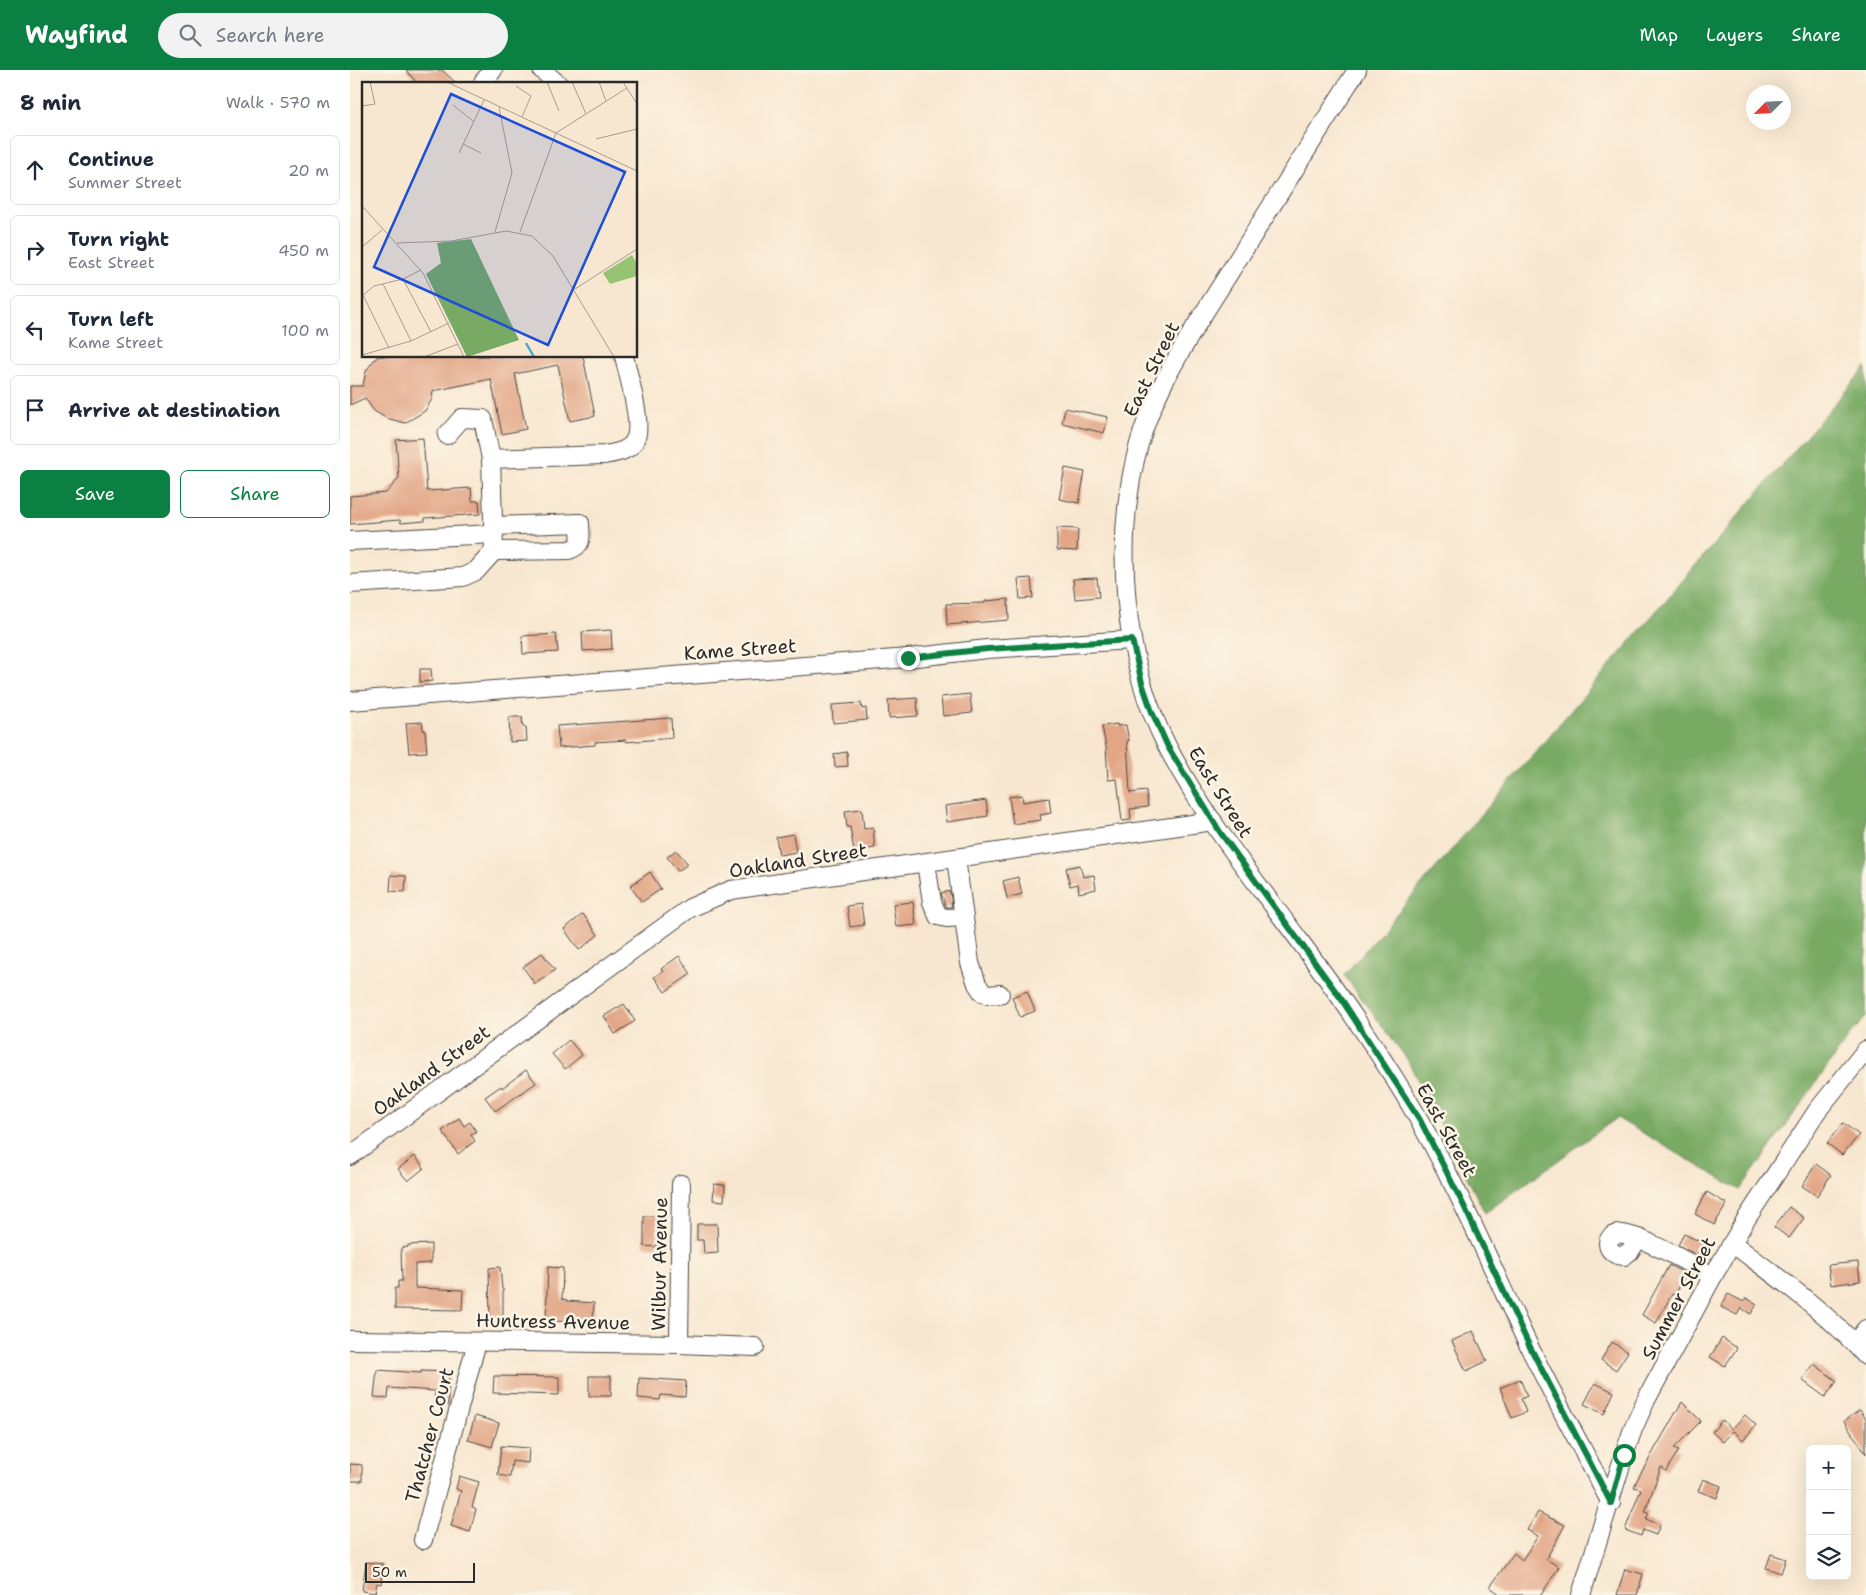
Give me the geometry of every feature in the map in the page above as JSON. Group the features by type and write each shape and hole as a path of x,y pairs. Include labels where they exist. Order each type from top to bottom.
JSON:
{"street":[{"path":"542,70 556,82"},
{"name":"East Street","path":"1357,70 1192,332 1174,362 1154,402 1139,444 1124,538 1132,640 1142,683 1160,729 1182,772 1213,822 1342,1000 1420,1120 1464,1206 1528,1343 1611,1503"},
{"path":"491,459 604,455 619,453 629,447 636,438 638,426 624,358"},
{"path":"350,584 464,577 476,571 494,552 491,459 483,419 462,418 447,435"},
{"path":"350,541 580,523 581,540 576,547 568,550 494,552"},
{"name":"Kame Street","path":"350,701 908,658 987,649 1132,640"},
{"name":"Oakland Street","path":"350,1156 690,908 731,890 1213,822"},
{"path":"956,858 970,963 977,984 983,993 988,995 1000,994"},
{"path":"926,863 932,902 938,916 964,918"},
{"name":"Summer Street","path":"1581,1595 1633,1429 1646,1400 1732,1243 1812,1118 1866,1050"},
{"name":"Wilbur Avenue","path":"679,1344 681,1184"},
{"path":"1638,1238 1713,1276"},
{"path":"1732,1243 1816,1308 1860,1350 1866,1329"},
{"name":"Huntress Avenue","path":"350,1340 679,1344 755,1347"},
{"name":"Thatcher Court","path":"423,1540 477,1342"}],"green space":[{"path":"1866,367 1866,1017 1849,1036 1740,1190 1617,1118 1485,1213 1407,1059 1344,975"}],"building":[{"path":"406,70 442,70 455,82 416,82"},
{"path":"376,358 583,358 595,416 570,421 558,365 515,374 526,429 502,434 491,379 433,391 432,399 425,411 405,423 386,418 374,411 365,398 350,405 350,386 363,386 366,371"},
{"path":"1065,408 1108,417 1104,433 1062,423"},
{"path":"423,438 427,491 471,488 472,501 479,501 480,514 425,518 425,521 401,523 400,520 350,524 350,496 386,493 399,478 396,440"},
{"path":"1065,468 1085,472 1079,503 1059,499"},
{"path":"1057,528 1078,529 1077,551 1057,550"},
{"path":"1031,578 1033,598 1020,599 1018,579"},
{"path":"1097,578 1099,597 1075,599 1073,579"},
{"path":"1008,599 1009,620 947,625 946,604 985,603 985,601"},
{"path":"611,630 612,649 583,651 582,632"},
{"path":"556,634 558,652 523,654 522,636"},
{"path":"420,669 431,669 432,681 420,682"},
{"path":"970,694 972,713 943,716 941,697"},
{"path":"917,698 918,716 889,718 888,700"},
{"path":"861,703 862,709 866,708 867,720 833,723 832,705"},
{"path":"509,717 522,717 523,727 526,727 527,741 510,742"},
{"path":"671,718 672,738 626,742 626,740 595,742 595,745 559,748 557,726"},
{"path":"422,722 423,730 425,730 427,752 409,753 406,723"},
{"path":"1117,724 1117,726 1126,725 1129,741 1127,741 1130,793 1146,791 1148,807 1130,809 1131,820 1122,821 1117,779 1108,780 1106,747 1102,726"},
{"path":"847,752 848,766 835,767 834,754"},
{"path":"1022,795 1023,802 1049,798 1051,813 1040,815 1041,820 1013,824 1009,797"},
{"path":"986,800 988,816 947,822 945,806"},
{"path":"862,809 864,829 873,827 875,848 854,851 850,827 847,827 845,811"},
{"path":"793,834 796,852 779,855 776,837"},
{"path":"676,850 688,864 678,871 667,857"},
{"path":"1080,865 1083,877 1094,875 1096,889 1079,893 1078,884 1070,886 1066,868"},
{"path":"650,872 661,889 642,902 630,886"},
{"path":"391,875 406,876 405,892 390,891"},
{"path":"1018,877 1022,894 1007,898 1003,881"},
{"path":"950,891 952,907 946,907 941,893"},
{"path":"913,902 916,925 896,927 893,904"},
{"path":"861,904 864,925 850,927 847,906"},
{"path":"583,914 598,935 579,950 564,929"},
{"path":"542,953 555,970 535,984 523,967"},
{"path":"679,956 691,974 665,992 654,977 663,971 661,969"},
{"path":"1027,991 1035,1011 1020,1017 1012,997"},
{"path":"624,1004 635,1021 615,1034 604,1016"},
{"path":"569,1040 582,1055 565,1069 552,1054"},
{"path":"526,1070 536,1083 495,1111 485,1097 501,1086 502,1088"},
{"path":"459,1118 464,1126 470,1122 476,1131 471,1135 475,1141 458,1154 442,1131"},
{"path":"1843,1123 1859,1135 1842,1155 1827,1143"},
{"path":"415,1156 424,1168 408,1181 398,1169"},
{"path":"1816,1164 1831,1175 1817,1196 1802,1186"},
{"path":"714,1184 725,1185 724,1201 713,1200"},
{"path":"1707,1192 1727,1204 1714,1225 1695,1214"},
{"path":"1789,1207 1804,1218 1789,1238 1774,1227"},
{"path":"644,1216 658,1216 657,1247 644,1246"},
{"path":"697,1224 717,1224 718,1253 704,1254 703,1240 697,1240"},
{"path":"1684,1234 1703,1243 1697,1255 1678,1245"},
{"path":"431,1244 431,1263 415,1264 415,1288 463,1290 462,1310 395,1309 395,1288 398,1288 398,1281 402,1281 401,1248 408,1247 408,1245"},
{"path":"1858,1262 1860,1281 1831,1285 1828,1265"},
{"path":"1669,1265 1686,1274 1675,1295 1672,1294 1656,1323 1642,1315"},
{"path":"500,1267 503,1289 503,1320 490,1320 489,1268"},
{"path":"548,1267 563,1268 562,1299 594,1303 593,1322 546,1321"},
{"path":"1728,1294 1744,1302 1746,1298 1757,1304 1751,1314 1741,1308 1737,1315 1721,1307"},
{"path":"1473,1331 1487,1361 1466,1371 1452,1341"},
{"path":"1722,1338 1737,1348 1725,1366 1710,1357"},
{"path":"1612,1342 1628,1352 1616,1370 1601,1360"},
{"path":"1814,1364 1837,1381 1825,1397 1802,1380"},
{"path":"377,1370 421,1373 421,1371 449,1372 448,1405 434,1405 435,1391 389,1388 388,1398 374,1397"},
{"path":"494,1376 559,1377 559,1395 493,1393"},
{"path":"589,1376 611,1376 611,1396 589,1396"},
{"path":"639,1378 686,1381 685,1397 661,1395 660,1400 638,1398"},
{"path":"1520,1379 1527,1396 1521,1399 1526,1412 1512,1418 1500,1388"},
{"path":"1595,1383 1614,1392 1604,1414 1584,1404"},
{"path":"1682,1402 1701,1421 1674,1448 1679,1450 1666,1471 1661,1467 1645,1512 1649,1513 1646,1519 1660,1525 1656,1535 1643,1530 1641,1536 1625,1530 1641,1489 1634,1487"},
{"path":"1860,1410 1866,1419 1866,1454 1844,1421"},
{"path":"1745,1415 1756,1425 1743,1440 1733,1431 1723,1442 1712,1432 1722,1420 1732,1429"},
{"path":"475,1416 499,1423 492,1447 468,1440"},
{"path":"501,1446 529,1448 528,1463 512,1461 510,1477 498,1475"},
{"path":"350,1464 362,1465 362,1481 350,1481"},
{"path":"459,1476 479,1482 472,1507 476,1509 470,1532 451,1526 461,1491 456,1489"},
{"path":"1703,1479 1721,1486 1717,1498 1698,1491"},
{"path":"1538,1512 1565,1525 1546,1559 1559,1567 1541,1595 1501,1595 1490,1587 1514,1553 1522,1560 1538,1536 1527,1530"},
{"path":"1771,1554 1786,1559 1781,1573 1766,1568"},
{"path":"366,1562 383,1564 381,1584 377,1583 375,1593 362,1591"},
{"path":"1625,1569 1643,1574 1637,1595 1617,1595"}],"route":[{"path":"908,658 987,649 1132,640 1142,683 1152,712 1168,747 1220,832 1342,1000 1420,1120 1464,1206 1528,1343 1611,1503 1624,1455"}]}
